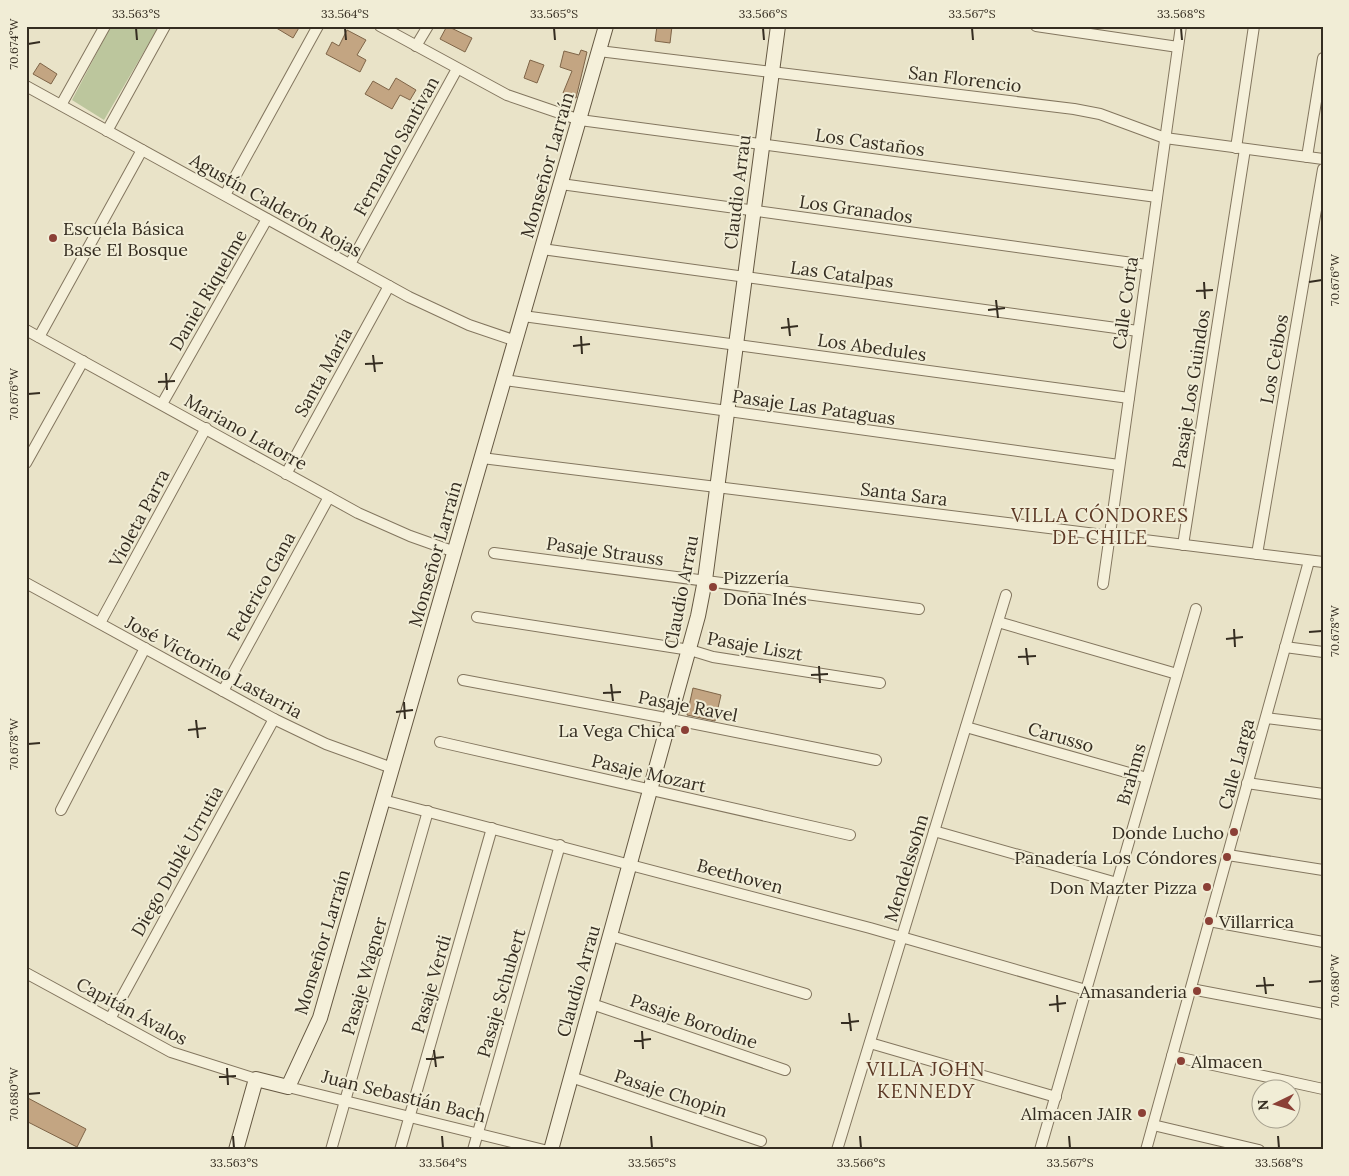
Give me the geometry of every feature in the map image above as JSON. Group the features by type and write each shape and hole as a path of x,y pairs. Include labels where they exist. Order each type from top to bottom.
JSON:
{"street":[{"path":"61,105 105,26"},
{"path":"108,131 165,26"},
{"path":"225,195 318,26"},
{"name":"Los Castaños","path":"380,26 457,69 520,100 580,120 1157,197"},
{"path":"416,46 428,26"},
{"name":"Monseñor Larraín","path":"288,1087 320,1018 606,26"},
{"name":"Claudio Arrau","path":"551,1150 690,650 705,580 778,26"},
{"path":"1036,26 1178,47"},
{"name":"Calle Corta","path":"1103,584 1181,26"},
{"name":"Pasaje Los Guindos","path":"1183,545 1240,148 1254,26"},
{"name":"San Florencio","path":"599,51 1074,109 1111,118 1165,138 1323,159"},
{"path":"1307,157 1323,58"},
{"name":"Fernando Santivan","path":"350,264 457,69"},
{"name":"Agustín Calderón Rojas","path":"26,86 389,286 469,326 516,341"},
{"path":"39,337 142,150"},
{"name":"Los Ceibos","path":"1257,554 1323,169"},
{"name":"Los Granados","path":"561,184 1147,265"},
{"name":"Daniel Riquelme","path":"162,404 267,219"},
{"name":"Las Catalpas","path":"542,249 1138,332"},
{"name":"Santa María","path":"286,474 389,286"},
{"name":"Los Abedules","path":"523,316 1128,398"},
{"name":"Mariano Latorre","path":"26,330 329,497 387,527 455,552"},
{"path":"26,464 83,361"},
{"name":"Pasaje Las Pataguas","path":"504,380 1119,465"},
{"name":"Violeta Parra","path":"100,623 206,428"},
{"name":"Santa Sara","path":"482,458 1323,562"},
{"name":"Federico Gana","path":"223,691 329,497"},
{"name":"Pasaje Strauss","path":"494,552 919,609"},
{"name":"Calle Larga","path":"1146,1150 1309,560"},
{"name":"José Victorino Lastarria","path":"26,583 274,719 333,747 392,768"},
{"name":"Mendelssohn","path":"837,1150 1006,596"},
{"name":"Brahms","path":"1040,1150 1196,609"},
{"name":"Pasaje Liszt","path":"477,617 690,650 713,657 880,683"},
{"path":"998,622 1177,674"},
{"path":"1285,647 1323,652"},
{"path":"61,810 145,648"},
{"name":"Pasaje Ravel","path":"463,680 876,760"},
{"path":"1266,718 1323,725"},
{"name":"Diego Dublé Urrutia","path":"110,1019 274,719"},
{"name":"Carusso","path":"966,727 1147,778"},
{"name":"Pasaje Mozart","path":"440,742 850,835"},
{"path":"1247,783 1323,794"},
{"name":"Beethoven","path":"383,800 902,936 1086,990"},
{"name":"Pasaje Wagner","path":"331,1150 428,811"},
{"name":"Pasaje Verdi","path":"400,1150 492,828"},
{"path":"934,831 1117,883"},
{"name":"Pasaje Schubert","path":"473,1150 560,845"},
{"path":"1228,855 1323,870"},
{"path":"1210,921 1323,942"},
{"path":"610,936 806,994"},
{"name":"Capitán Ávalos","path":"26,973 152,1043 191,1060 256,1079"},
{"path":"1191,989 1323,1014"},
{"name":"Pasaje Borodine","path":"592,1004 785,1070"},
{"path":"870,1043 1056,1097"},
{"path":"1172,1056 1323,1089"},
{"name":"Pasaje Chopin","path":"571,1077 762,1141"},
{"path":"236,1150 256,1079"},
{"name":"Juan Sebastián Bach","path":"256,1079 544,1150"},
{"path":"1153,1125 1260,1150"}],"green space":[{"path":"111,26 159,26 104,120 72,100"}],"building":[{"path":"273,26 300,26 293,38"},
{"path":"447,26 472,38 465,52 440,39"},
{"path":"657,26 672,26 670,43 655,41"},
{"path":"347,30 366,40 357,55 366,60 360,72 326,54 332,42 339,46"},
{"path":"581,50 587,52 576,98 563,93 572,71 560,67 564,51 579,55"},
{"path":"530,60 544,65 537,83 524,78"},
{"path":"40,63 57,74 51,84 33,74"},
{"path":"396,78 416,90 410,100 400,95 392,109 365,94 373,81 389,90"},
{"path":"693,688 721,695 715,721 687,715"},
{"path":"26,1097 86,1129 77,1147 26,1121"}],"place":[{"name":"Escuela Básica Base El Bosque","path":"53,238"},
{"name":"Pizzería Doña Inés","path":"713,587"},
{"name":"La Vega Chica","path":"685,730"},
{"name":"Donde Lucho","path":"1234,832"},
{"name":"Panadería Los Cóndores","path":"1227,857"},
{"name":"Don Mazter Pizza","path":"1207,887"},
{"name":"Villarrica","path":"1209,921"},
{"name":"Amasanderia","path":"1197,991"},
{"name":"Almacen","path":"1181,1061"},
{"name":"Almacen JAIR","path":"1142,1113"}],"district":[{"name":"VILLA CÓNDORES DE CHILE","path":"1100,526"},
{"name":"VILLA JOHN KENNEDY","path":"926,1080"}]}
